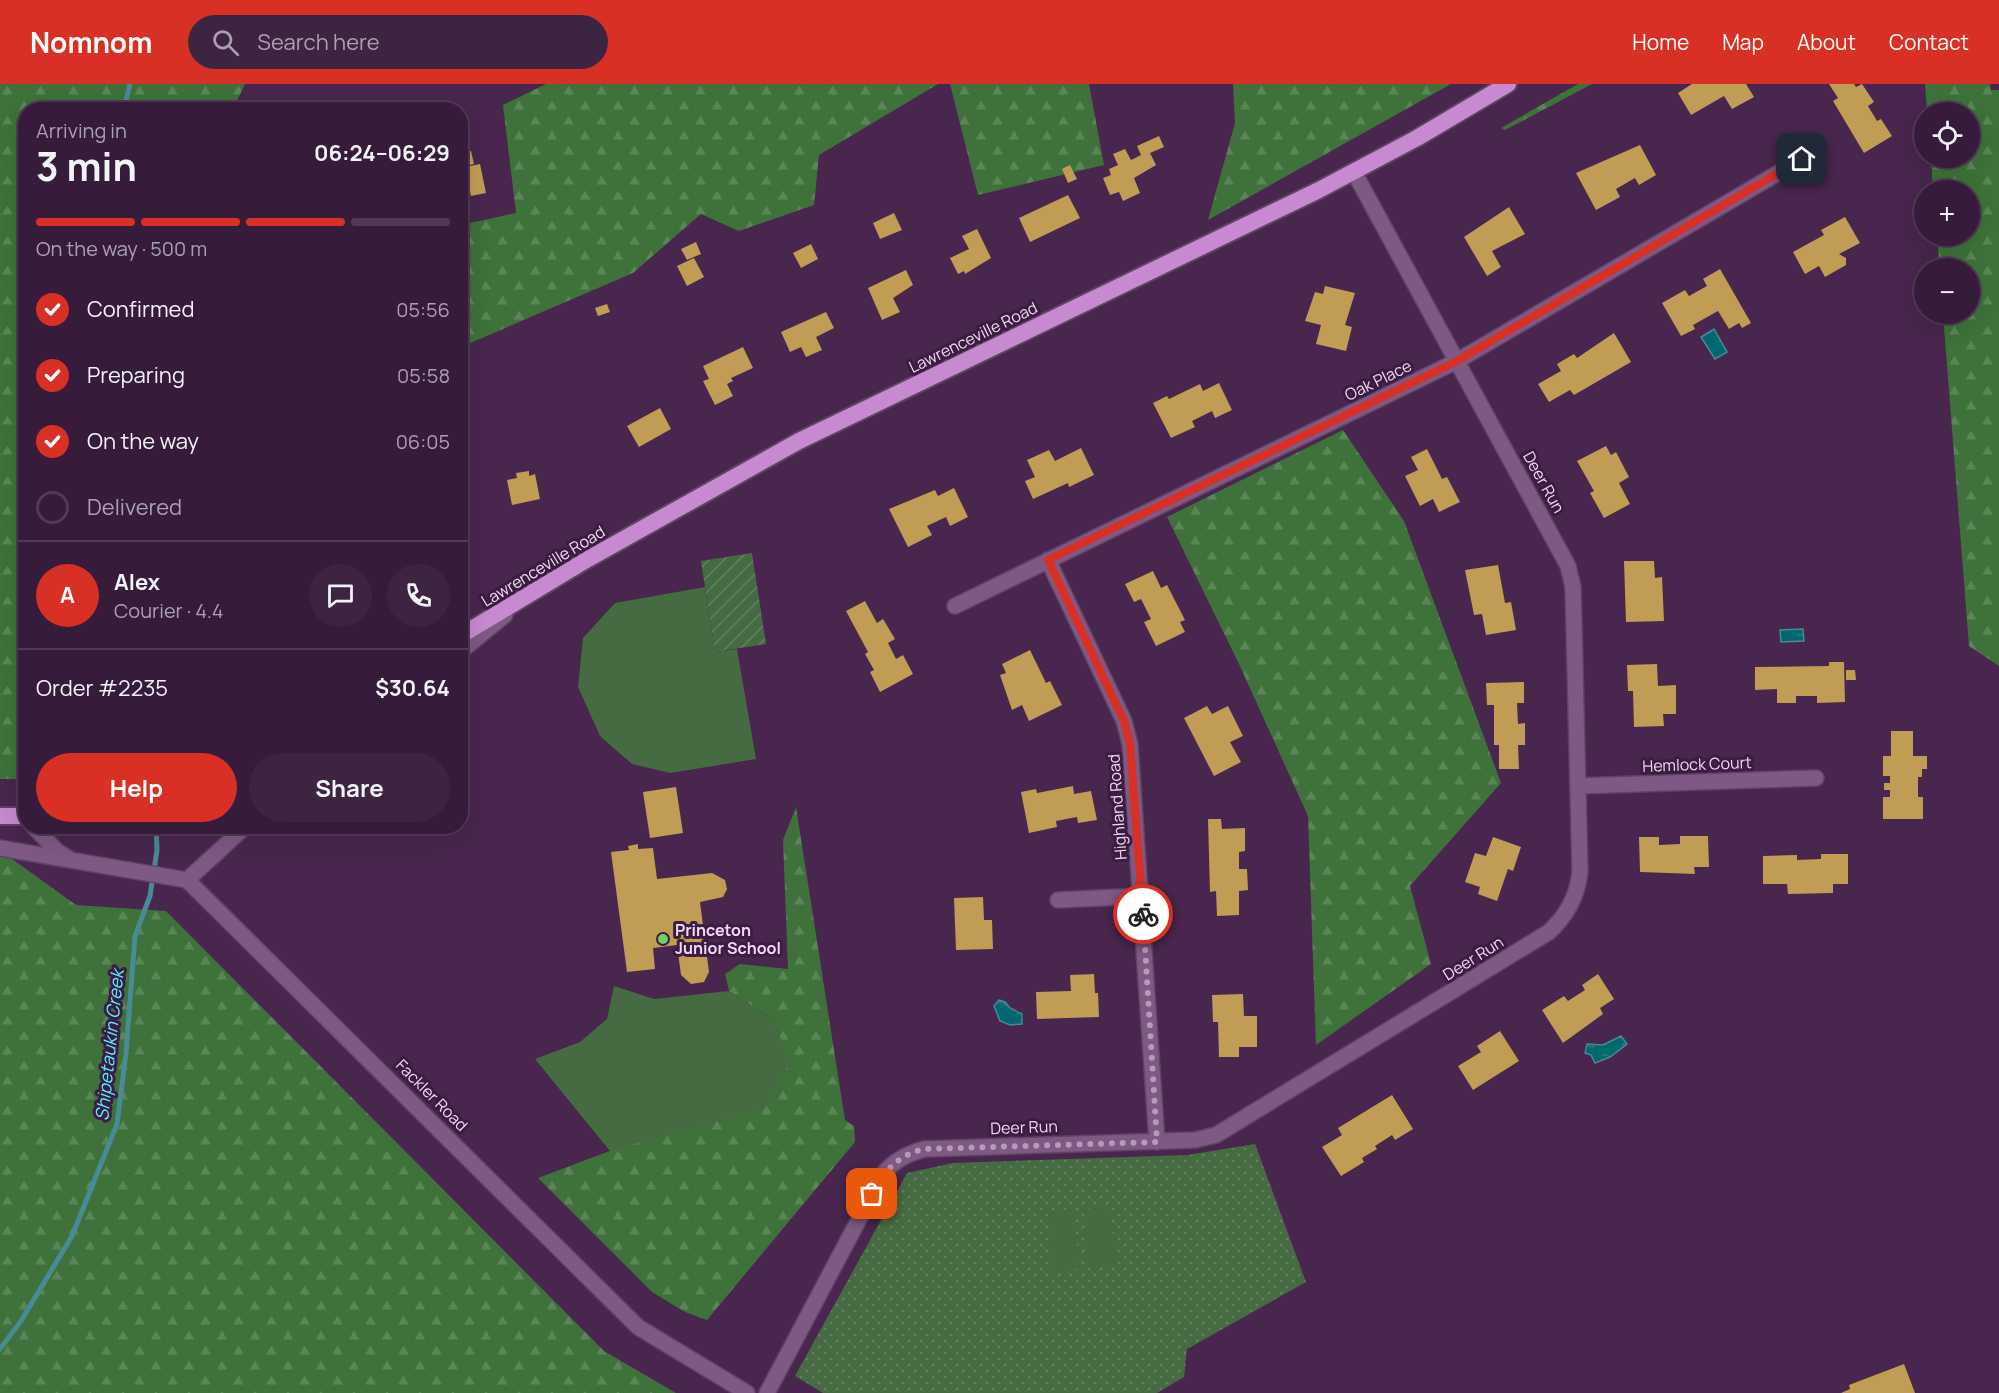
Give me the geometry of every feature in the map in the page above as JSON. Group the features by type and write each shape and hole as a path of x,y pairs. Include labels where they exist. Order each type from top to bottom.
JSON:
{"highway":[{"name":"Lawrenceville Road","path":"468,631 535,590 799,441 1354,172 1508,84"},
{"path":"0,816 18,818"}],"street":[{"name":"Oak Place","path":"955,606 1457,361 1802,159"},
{"name":"Deer Run","path":"767,1393 883,1174 892,1163 908,1153 924,1149 1195,1140 1234,1126 1549,932 1563,918 1574,900 1579,882 1578,786 1573,587 1568,566 1354,172"},
{"name":"Highland Road","path":"1048,560 1127,733 1133,770 1157,1142"},
{"path":"468,645 535,590"},
{"name":"Hemlock Court","path":"1578,786 1816,778"},
{"path":"41,834 57,851 76,863"},
{"path":"0,848 76,863 184,879 237,834"},
{"name":"Fackler Road","path":"184,879 638,1327 747,1393"},
{"path":"1058,900 1141,896"}],"shaded area":[{"path":"752,553 766,644 715,652 701,561"},
{"path":"705,587 715,652 737,649 756,759 670,773 632,764 600,736 578,687 583,638 615,603"},
{"path":"614,986 654,999 729,991 773,1020 790,1062 764,1108 610,1151 535,1059 580,1042 607,1019"},
{"path":"1255,1144 1306,1282 1187,1349 1184,1377 1157,1393 823,1393 795,1376 907,1173 953,1163 1188,1155"},
{"path":"1111,1207 1115,1266 1088,1268 1084,1209"},
{"path":"1074,1209 1079,1269 1052,1271 1048,1211"}],"green space":[{"path":"0,84 245,84 236,102 18,102 18,779 0,779"},
{"path":"546,84 938,84 819,155 814,205 739,231 701,214 633,273 468,344 468,223 516,213 503,105"},
{"path":"950,84 1089,84 1104,165 978,195"},
{"path":"1233,84 1451,84 1208,220 1235,123"},
{"path":"1578,84 1592,84 1505,130 1501,128"},
{"path":"1925,84 1990,84 1991,90 1999,90 1999,666 1969,646 1944,324 1980,324 1980,258 1939,258 1938,246 1980,246 1980,180 1932,180 1932,168 1980,168 1980,102 1926,102"},
{"path":"1343,430 1404,521 1501,783 1410,886 1431,964 1316,1045 1308,816 1239,664 1167,517"},
{"path":"796,807 845,1120 854,1126 855,1142 707,1320 685,1312 652,1292 538,1178 631,1143 773,1020 729,991 725,974 740,964 788,969 783,840"},
{"path":"0,856 8,856 76,905 166,911 604,1351 676,1393 0,1393"}],"water":[{"path":"1714,329 1727,352 1715,359 1701,337"},
{"path":"1803,629 1804,641 1781,642 1780,630"},
{"path":"999,1000 1022,1014 1022,1024 1010,1025 1000,1021 994,1006"},
{"path":"1621,1036 1627,1044 1610,1057 1595,1063 1591,1055 1585,1053 1587,1044 1603,1045"}],"building":[{"path":"1692,84 1746,84 1754,97 1732,109 1724,96 1691,115 1678,93"},
{"path":"1829,84 1854,84 1856,87 1862,84 1874,102 1868,106 1877,121 1881,119 1892,136 1864,153 1833,101 1838,98"},
{"path":"1159,136 1164,147 1150,153 1156,165 1134,178 1140,193 1123,201 1119,192 1110,195 1103,178 1111,175 1109,169 1118,165 1113,154 1125,149 1131,160 1141,155 1137,146"},
{"path":"1640,145 1656,175 1639,185 1635,178 1616,189 1620,197 1596,210 1576,173"},
{"path":"468,151 471,151 474,164 468,165"},
{"path":"480,164 486,193 471,196 468,166"},
{"path":"1070,165 1077,179 1068,183 1062,169"},
{"path":"1068,195 1080,218 1030,242 1019,218"},
{"path":"1509,207 1525,234 1492,251 1501,267 1487,276 1464,237"},
{"path":"894,213 902,230 880,239 873,223"},
{"path":"1845,217 1860,243 1839,254 1846,258 1846,265 1825,277 1819,266 1805,274 1793,252 1824,235 1821,230"},
{"path":"977,229 991,258 965,274 964,271 958,274 950,258 969,249 962,236"},
{"path":"696,242 701,254 687,260 681,249"},
{"path":"811,244 818,259 801,268 793,253"},
{"path":"694,258 704,277 687,286 677,266"},
{"path":"1720,269 1751,323 1742,328 1739,323 1729,329 1718,311 1693,325 1695,329 1681,336 1662,303 1685,290 1689,296 1707,286 1703,279"},
{"path":"906,270 913,285 893,298 900,312 882,320 868,288"},
{"path":"1325,286 1355,293 1345,325 1352,327 1346,351 1316,344 1321,325 1305,321 1315,292 1323,294"},
{"path":"607,304 610,312 598,316 595,308"},
{"path":"826,312 834,328 816,337 822,350 806,357 801,347 790,352 781,332"},
{"path":"1614,333 1631,362 1574,395 1570,390 1549,402 1538,384 1561,371 1557,364 1574,354 1577,358"},
{"path":"743,347 753,368 731,378 733,381 727,384 733,396 715,405 703,381 709,379 703,366"},
{"path":"1219,383 1232,410 1215,418 1212,411 1192,421 1195,427 1171,438 1153,403 1167,396 1169,399 1200,384 1203,391"},
{"path":"660,408 671,429 639,447 627,426"},
{"path":"1606,446 1611,455 1616,452 1629,477 1619,483 1630,504 1604,518 1590,493 1594,491 1577,461"},
{"path":"1081,448 1094,475 1069,487 1068,483 1033,499 1025,481 1035,477 1027,460 1049,450 1055,461"},
{"path":"1427,449 1442,479 1447,477 1460,502 1439,512 1433,499 1420,506 1405,476 1418,470 1411,457"},
{"path":"529,471 529,476 535,474 540,499 512,505 507,480 517,478 516,473"},
{"path":"954,488 968,517 950,526 946,517 927,526 932,535 908,547 889,509 935,490 938,496"},
{"path":"1624,561 1654,561 1655,578 1662,577 1664,621 1626,622"},
{"path":"1498,565 1505,603 1511,602 1516,630 1486,635 1482,614 1474,615 1465,570"},
{"path":"1153,571 1161,588 1167,585 1185,620 1180,622 1185,632 1156,646 1144,622 1151,619 1141,599 1134,602 1125,584"},
{"path":"865,601 877,623 883,619 895,639 888,643 896,659 903,655 913,674 880,692 870,672 874,670 865,654 868,652 846,611"},
{"path":"1030,650 1046,683 1050,681 1062,705 1029,721 1022,705 1012,710 1000,675 1006,673 1002,664"},
{"path":"1829,662 1844,662 1845,702 1817,703 1817,696 1796,696 1796,703 1777,703 1777,689 1755,690 1755,667 1829,666"},
{"path":"1657,664 1658,686 1676,685 1676,714 1663,714 1664,726 1634,727 1633,691 1628,691 1627,665"},
{"path":"1846,670 1855,670 1856,680 1846,680"},
{"path":"1524,682 1524,703 1517,703 1518,724 1525,723 1525,745 1518,745 1519,769 1499,769 1499,745 1494,745 1494,705 1487,705 1486,683"},
{"path":"1207,706 1212,714 1228,706 1243,736 1230,742 1241,762 1214,776 1184,718"},
{"path":"1891,731 1913,731 1913,756 1927,756 1927,769 1922,769 1922,777 1918,777 1918,797 1923,797 1923,819 1883,819 1883,797 1890,797 1890,790 1884,790 1884,783 1890,783 1890,776 1883,776 1883,756 1891,756"},
{"path":"1073,786 1074,794 1091,791 1097,820 1078,823 1077,817 1056,821 1057,827 1029,833 1021,792 1036,789 1037,793"},
{"path":"676,787 683,833 650,838 643,792"},
{"path":"1208,819 1221,819 1222,829 1245,828 1245,851 1239,852 1239,869 1247,869 1248,890 1239,891 1239,915 1217,916 1216,891 1210,892"},
{"path":"1680,836 1708,836 1709,867 1694,867 1695,874 1640,872 1639,837 1659,837 1659,845 1680,844"},
{"path":"1493,837 1521,847 1513,871 1508,869 1497,901 1478,894 1480,887 1465,882 1475,853 1486,856"},
{"name":"Princeton Junior School","path":"638,844 638,849 653,848 657,879 712,873 725,880 727,889 723,897 700,902 709,972 704,982 691,984 681,975 677,945 653,948 655,969 627,972 611,852 629,850 628,846"},
{"path":"1821,854 1848,854 1848,884 1833,884 1833,893 1788,894 1787,884 1763,884 1763,856 1797,855 1797,860 1821,859"},
{"path":"983,897 984,920 992,920 993,949 956,950 954,898"},
{"path":"1094,974 1099,1017 1037,1019 1036,992 1071,991 1070,975"},
{"path":"1598,974 1614,999 1600,1008 1603,1014 1563,1043 1542,1010 1564,996 1568,1001 1585,990 1582,985"},
{"path":"1243,994 1244,1016 1257,1016 1257,1047 1239,1047 1239,1057 1219,1057 1218,1022 1213,1022 1212,995"},
{"path":"1500,1031 1519,1061 1473,1090 1458,1066 1481,1052 1477,1046"},
{"path":"1392,1095 1413,1129 1395,1140 1392,1135 1375,1146 1377,1149 1362,1158 1364,1162 1341,1176 1322,1147 1342,1135 1338,1128"},
{"path":"1904,1364 1915,1393 1841,1393 1850,1389 1849,1385"}],"waterway":[{"name":"Shipetaukin Creek","path":"126,102 130,84"},
{"name":"Shipetaukin Creek","path":"0,1349 21,1321 72,1236 117,1124 126,1053 135,936 150,896 157,850 156,834"}],"way so far":[{"path":"872,1194 892,1163 908,1153 924,1149 1157,1142 1143,914"}],"place":[{"name":"Princeton Junior School","path":"663,939"}],"route":[{"path":"1143,914 1133,770 1124,721 1048,560 1457,361 1802,159"}]}
